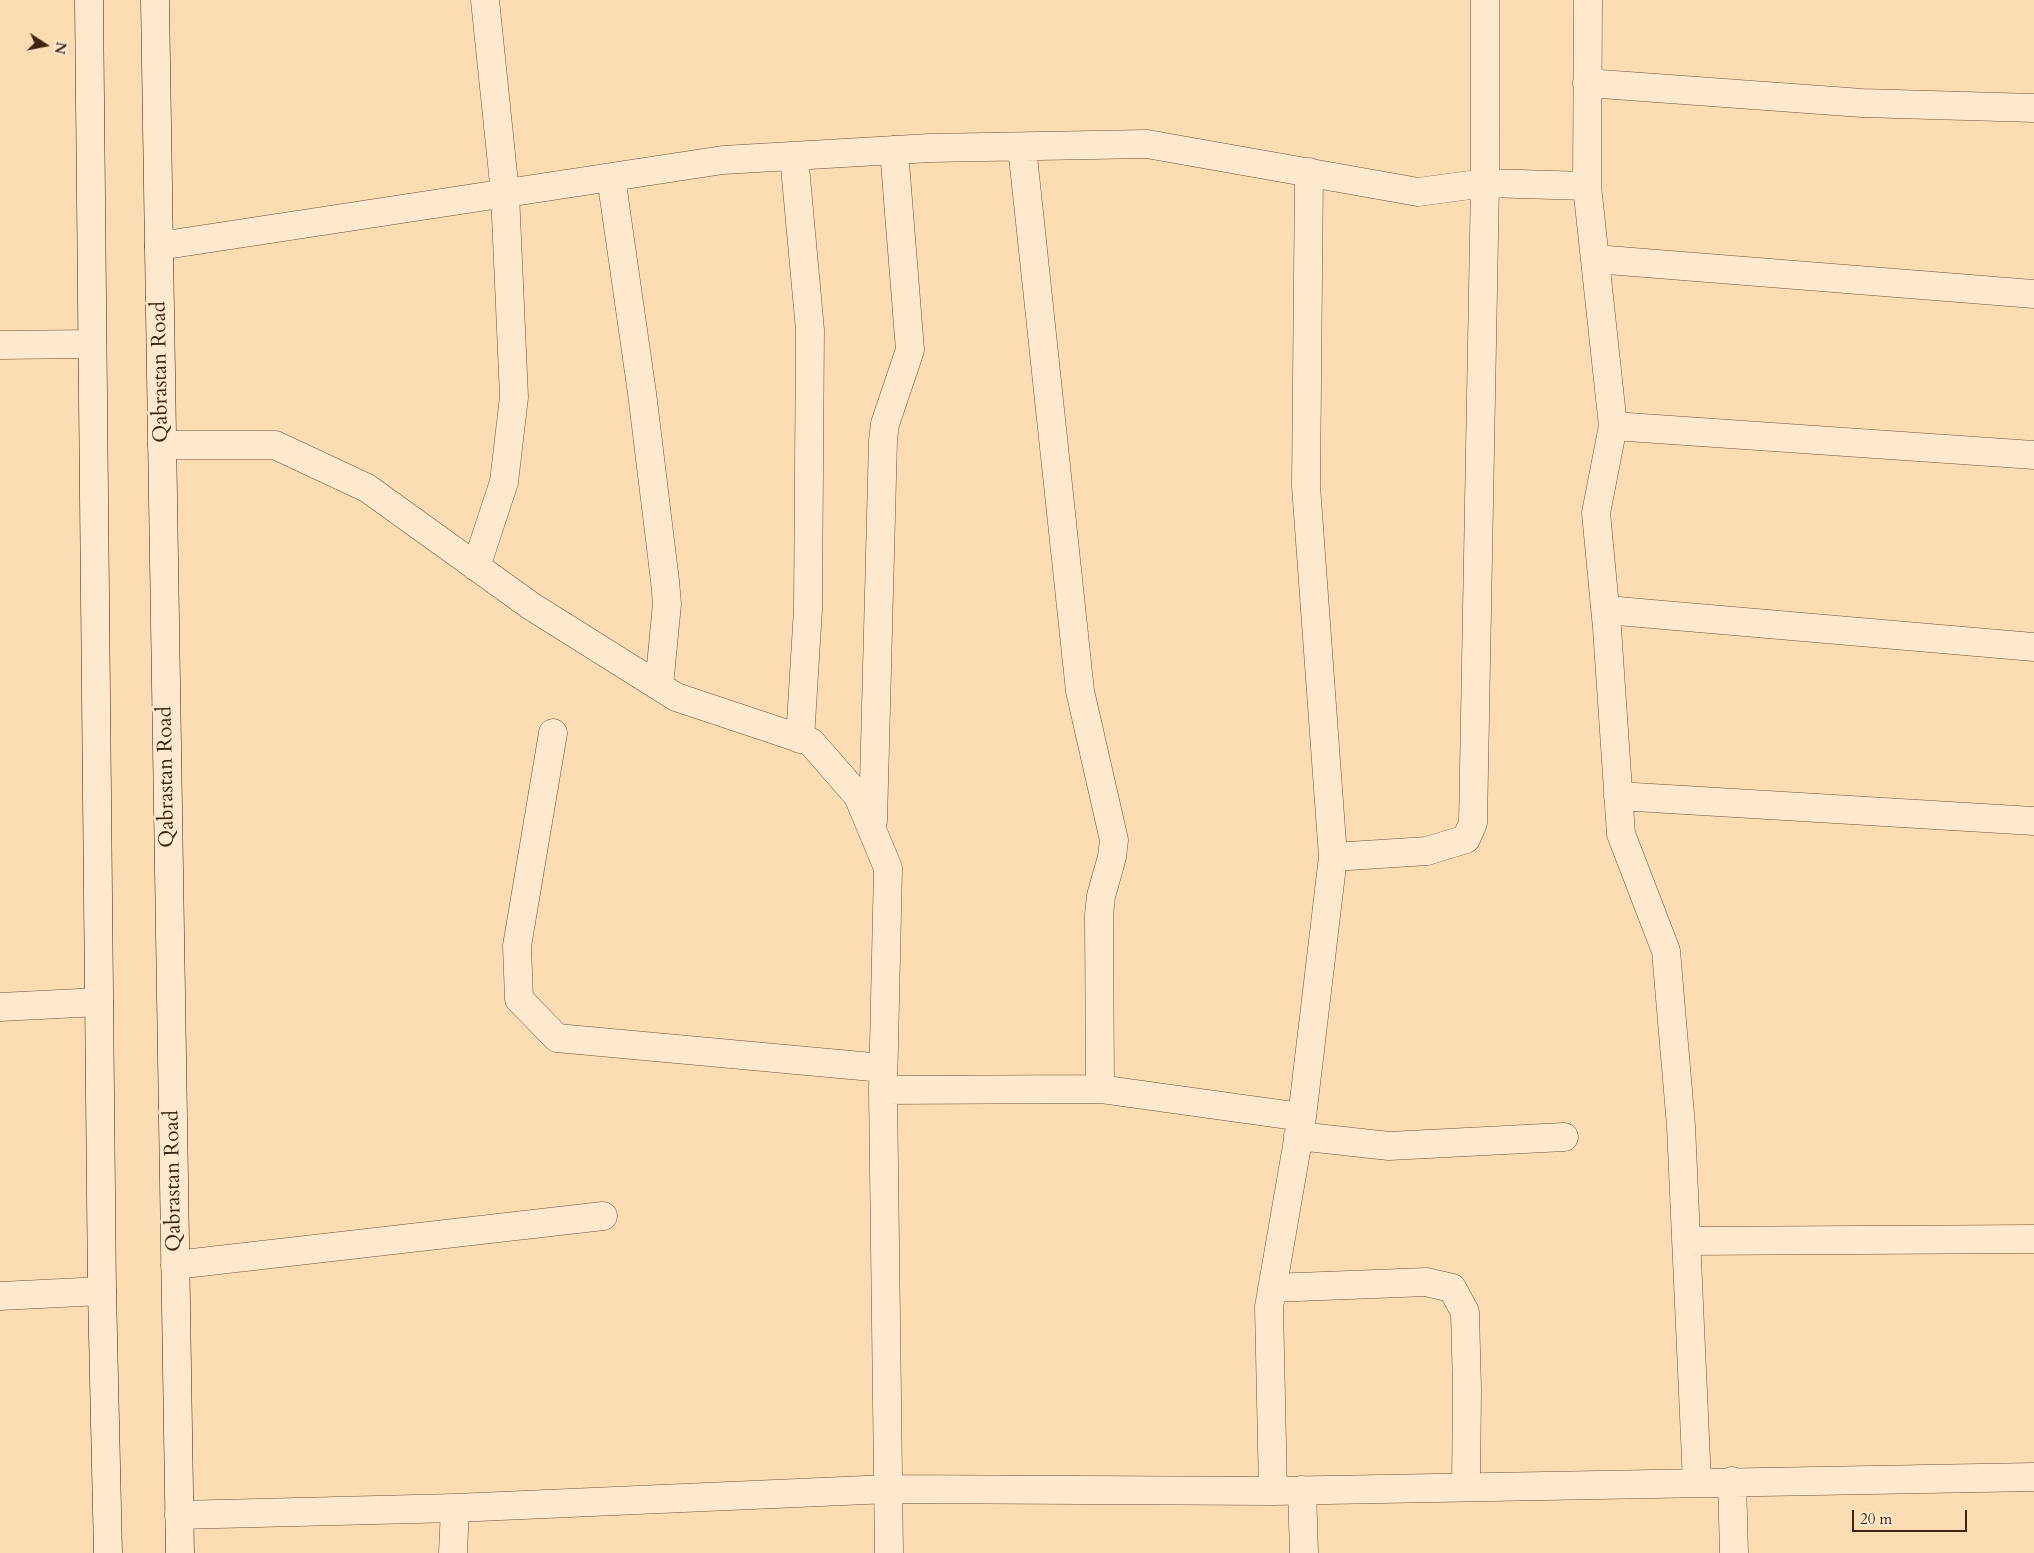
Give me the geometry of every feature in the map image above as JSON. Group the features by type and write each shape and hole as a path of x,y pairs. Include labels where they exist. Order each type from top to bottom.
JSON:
{"street":[{"path":"89,0 102,1291 108,1553"},
{"name":"Qabrastan Road","path":"155,0 180,1553"},
{"path":"476,567 504,482 514,397 504,193 485,0"},
{"path":"1333,857 1428,851 1466,838 1472,823 1485,183 1485,0"},
{"path":"1588,0 1587,186 1613,426 1596,513 1606,610 1620,834 1666,951 1682,1126 1697,1482"},
{"path":"1587,83 1862,104 2034,108"},
{"path":"159,246 723,160 894,150 1147,144 1418,192 1485,183 1587,186"},
{"path":"1022,147 1080,691 1114,840 1112,857 1101,896 1099,915 1100,1089"},
{"path":"873,833 883,440 885,424 910,350 894,150"},
{"path":"794,156 810,330 808,609 800,739"},
{"path":"1273,1491 1269,1307 1300,1127 1333,857 1306,486 1309,172"},
{"path":"611,177 642,393 666,588 667,604 660,686"},
{"path":"1594,259 2034,294"},
{"path":"0,345 92,344"},
{"path":"1613,426 2034,456"},
{"path":"162,445 276,445 367,488 531,606 676,697 811,742 858,796 888,868 883,1079 889,1553"},
{"path":"1606,610 2034,646"},
{"path":"554,734 517,946 519,999 557,1038 883,1079 1100,1089 1389,1146 1564,1137"},
{"path":"1618,796 2034,821"},
{"path":"0,1007 99,1002"},
{"path":"175,1265 603,1216"},
{"path":"1686,1241 2034,1239"},
{"path":"1272,1288 1426,1282 1452,1288 1465,1312 1467,1388 1466,1487"},
{"path":"0,1296 102,1291"},
{"path":"179,1515 455,1508 889,1489 1273,1491 1732,1481 2034,1477"},
{"path":"1732,1481 1734,1553"},
{"path":"1302,1490 1304,1553"},
{"path":"453,1553 455,1508"}]}
